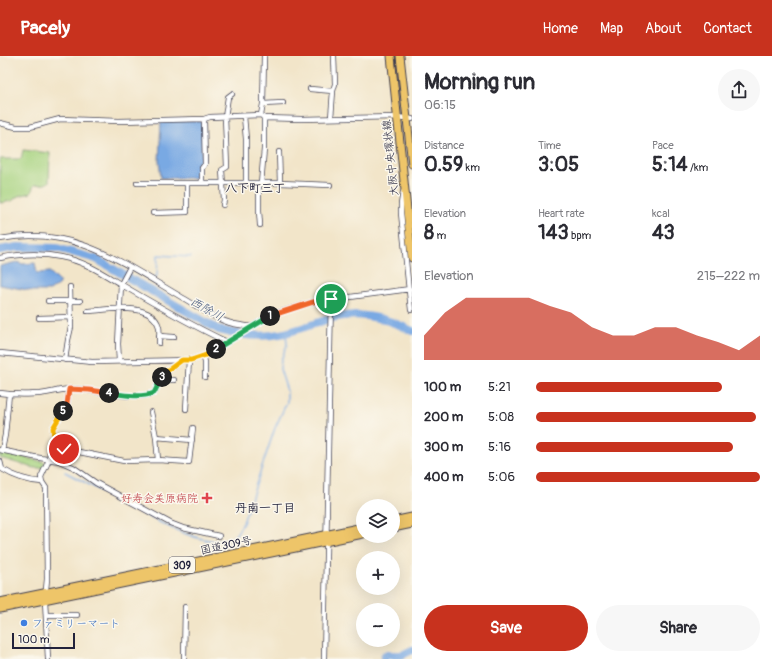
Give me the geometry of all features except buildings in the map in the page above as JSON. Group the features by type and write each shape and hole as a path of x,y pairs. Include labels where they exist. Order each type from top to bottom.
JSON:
{"main road":[{"name":"大阪中央環状線","path":"391,56 412,258"},
{"name":"大阪中央環状線","path":"400,56 409,119 412,164"},
{"path":"400,520 412,517"},
{"path":"400,527 412,524"},
{"name":"国道309号","path":"326,539 356,529"},
{"name":"国道309号","path":"0,609 45,597 326,539 356,535"},
{"name":"国道309号","path":"0,602 45,597"}],"street":[{"path":"260,225 260,184 264,149 264,56"},
{"path":"331,118 335,84 334,56"},
{"path":"310,89 333,91"},
{"path":"223,205 222,170 227,167 225,116 228,97 232,94"},
{"path":"263,104 283,104"},
{"path":"0,123 16,127 30,127 60,119 118,121 204,119 225,116 331,118 397,117 409,119"},
{"path":"244,116 246,184"},
{"path":"202,183 202,168 205,164 204,119"},
{"path":"279,152 280,183"},
{"path":"137,183 280,183 330,185"},
{"path":"154,213 187,212 187,183"},
{"path":"404,187 400,213 411,310"},
{"path":"0,239 33,236 64,239 101,251 129,269 215,316 234,324 251,328"},
{"path":"0,258 33,254 61,257 93,268 207,333 228,341"},
{"path":"119,361 118,344 121,283 129,269"},
{"path":"65,360 71,327 70,287"},
{"path":"0,353 92,362 189,360 203,356 271,316 313,302 409,289"},
{"path":"324,659 331,299"},
{"path":"48,300 80,301"},
{"path":"88,311 138,309 155,319 159,327 159,343"},
{"path":"38,318 71,317"},
{"path":"159,336 174,337"},
{"path":"203,356 206,362 205,377"},
{"path":"0,394 36,394 69,389 133,396 147,396 154,393 163,374 182,360"},
{"path":"186,409 189,360"},
{"path":"161,380 174,380"},
{"path":"48,659 45,597 47,508 46,488 41,478 54,440 53,428 67,404 69,389"},
{"path":"9,394 5,434 1,450 59,461 170,523 183,528 219,536"},
{"path":"151,412 156,437 158,460"},
{"path":"51,450 64,449 124,461 158,460 189,462 193,428"},
{"path":"156,437 192,440"},
{"path":"0,461 2,469 13,475 27,481 42,482"},
{"path":"184,659 185,607"},
{"path":"46,615 77,615"}],"green space":[{"path":"23,150 50,153 49,182 34,185 31,193 18,196 12,201 0,203 0,159 21,159"},
{"path":"0,452 44,462 45,464 43,468 34,468 0,458"}],"water":[{"path":"161,121 202,122 202,158 197,165 196,178 161,178 159,161"},
{"path":"17,262 23,264 35,263 37,273 50,272 59,281 59,284 50,291 33,291 0,285 0,266"}],"waterway":[{"name":"西除川","path":"0,250 17,247 57,248 96,259 219,330 234,333 257,336 280,334 332,318 353,315 383,319 412,331"},
{"path":"153,278 157,276 158,255 191,257"},
{"path":"65,472 155,520 186,534 201,539 215,541 232,538 243,523 275,428 287,402 287,391 280,369 281,360 287,345 286,333"},
{"path":"384,659 385,655 402,655 412,650"}],"place":[{"name":"好寿会美原病院","path":"207,498"},
{"name":"ファミリーマート","path":"24,623"}],"district":[{"name":"八下町三丁","path":"255,188"},
{"name":"丹南一丁目","path":"265,508"}],"route":[{"path":"64,449 58,448 51,450 54,440 53,428 67,404 69,389 133,396 147,396 154,393 163,374 182,360 191,360 206,355 271,316 313,302 331,299"}]}
